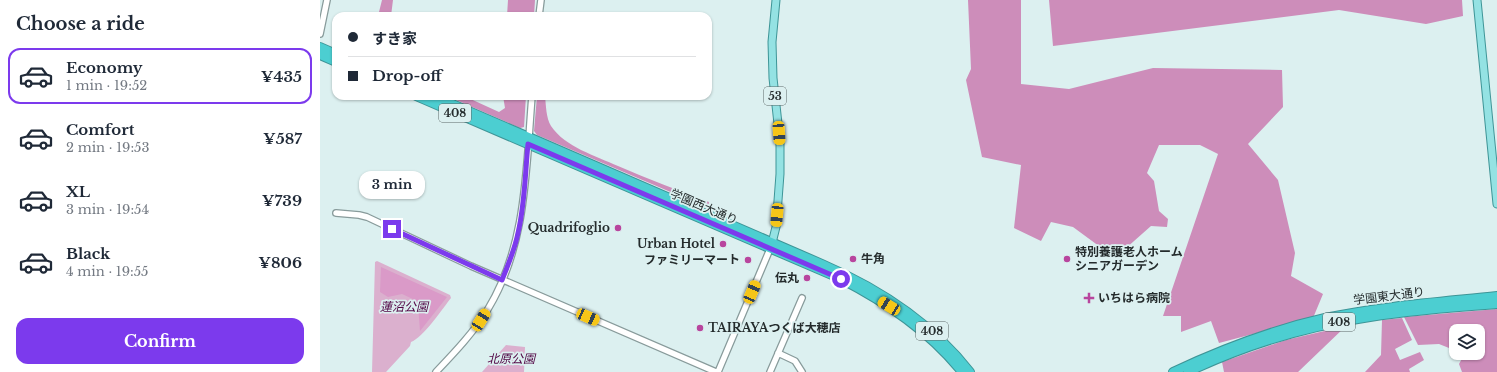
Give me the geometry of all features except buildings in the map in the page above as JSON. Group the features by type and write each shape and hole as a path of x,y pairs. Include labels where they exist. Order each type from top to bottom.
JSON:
{"highway":[{"path":"320,47 332,52"},
{"path":"320,55 332,60"},
{"name":"学園西大通り","path":"426,100 528,141 862,283 904,308 944,341 970,372"},
{"name":"学園西大通り","path":"442,100 528,141"},
{"name":"学園西大通り","path":"772,246 841,279 889,306 928,336 944,351 962,372"},
{"name":"学園東大通り","path":"1173,372 1238,344 1291,327 1324,319 1370,310 1497,296"},
{"name":"学園東大通り","path":"1188,372 1253,346 1293,333 1325,325 1371,317 1497,304"}],"main road":[{"name":"53","path":"772,246 776,227 780,156 772,48 776,0"},
{"path":"1478,0 1497,204"}],"street":[{"path":"320,34 327,0"},
{"path":"540,12 541,0"},
{"path":"436,372 481,320 502,280 512,254 522,213 532,100"},
{"path":"336,213 367,217 502,280 717,372 772,246"},
{"path":"770,372 802,298"},
{"path":"778,353 795,361 802,372"}],"green space":[{"name":"蓮沼公園","path":"377,261 450,295 451,298 427,329 411,342 410,346 386,372 372,372 375,262"},
{"name":"北原公園","path":"506,345 525,347 524,372 482,372"}],"shaded area":[{"path":"382,0 393,0 392,12 379,12"},
{"path":"508,0 535,0 534,12 507,12"},
{"path":"968,0 1021,0 1021,84 1069,89 1153,68 1282,70 1283,107 1248,144 1278,180 1295,253 1291,276 1323,294 1313,318 1219,343 1211,321 1181,332 1181,316 1163,316 1218,154 1200,145 1159,145 1147,173 1154,181 1159,211 1168,219 1167,227 1151,226 1125,249 1107,252 1073,227 1051,222 1041,241 1014,228 1021,165 982,157 966,80 971,69"},
{"path":"1049,0 1462,0 1463,16 1426,24 1339,10 1053,46"},
{"path":"456,100 473,100 499,112 505,108 504,100 526,100 524,127 520,128"},
{"path":"537,100 545,100 549,123 564,140 582,150 629,171 709,202 708,208 537,135 534,131"},
{"path":"381,267 447,297 420,331 418,304 415,300 402,294 388,297 380,292"},
{"path":"1497,309 1497,372 1462,372 1459,364 1461,360 1485,360 1485,324 1449,324 1449,348 1439,344 1418,345 1404,317"},
{"path":"1402,318 1412,340 1395,349 1400,360 1420,352 1424,360 1409,369 1410,372 1365,372 1381,355 1382,320"},
{"path":"1346,326 1298,372 1224,372 1222,362 1286,340"}],"place":[{"name":"Quadrifoglio","path":"618,228"},
{"name":"Urban Hotel","path":"723,244"},
{"name":"牛角","path":"853,259"},
{"name":"特別養護老人ホーム シニアガーデン","path":"1067,259"},
{"name":"ファミリーマート","path":"748,260"},
{"name":"伝丸","path":"807,278"},
{"name":"いちはら病院","path":"1089,298"},
{"name":"TAIRAYAつくば大穂店","path":"700,328"}],"route":[{"path":"392,229 502,280 512,254 522,213 528,144 841,279"}]}
